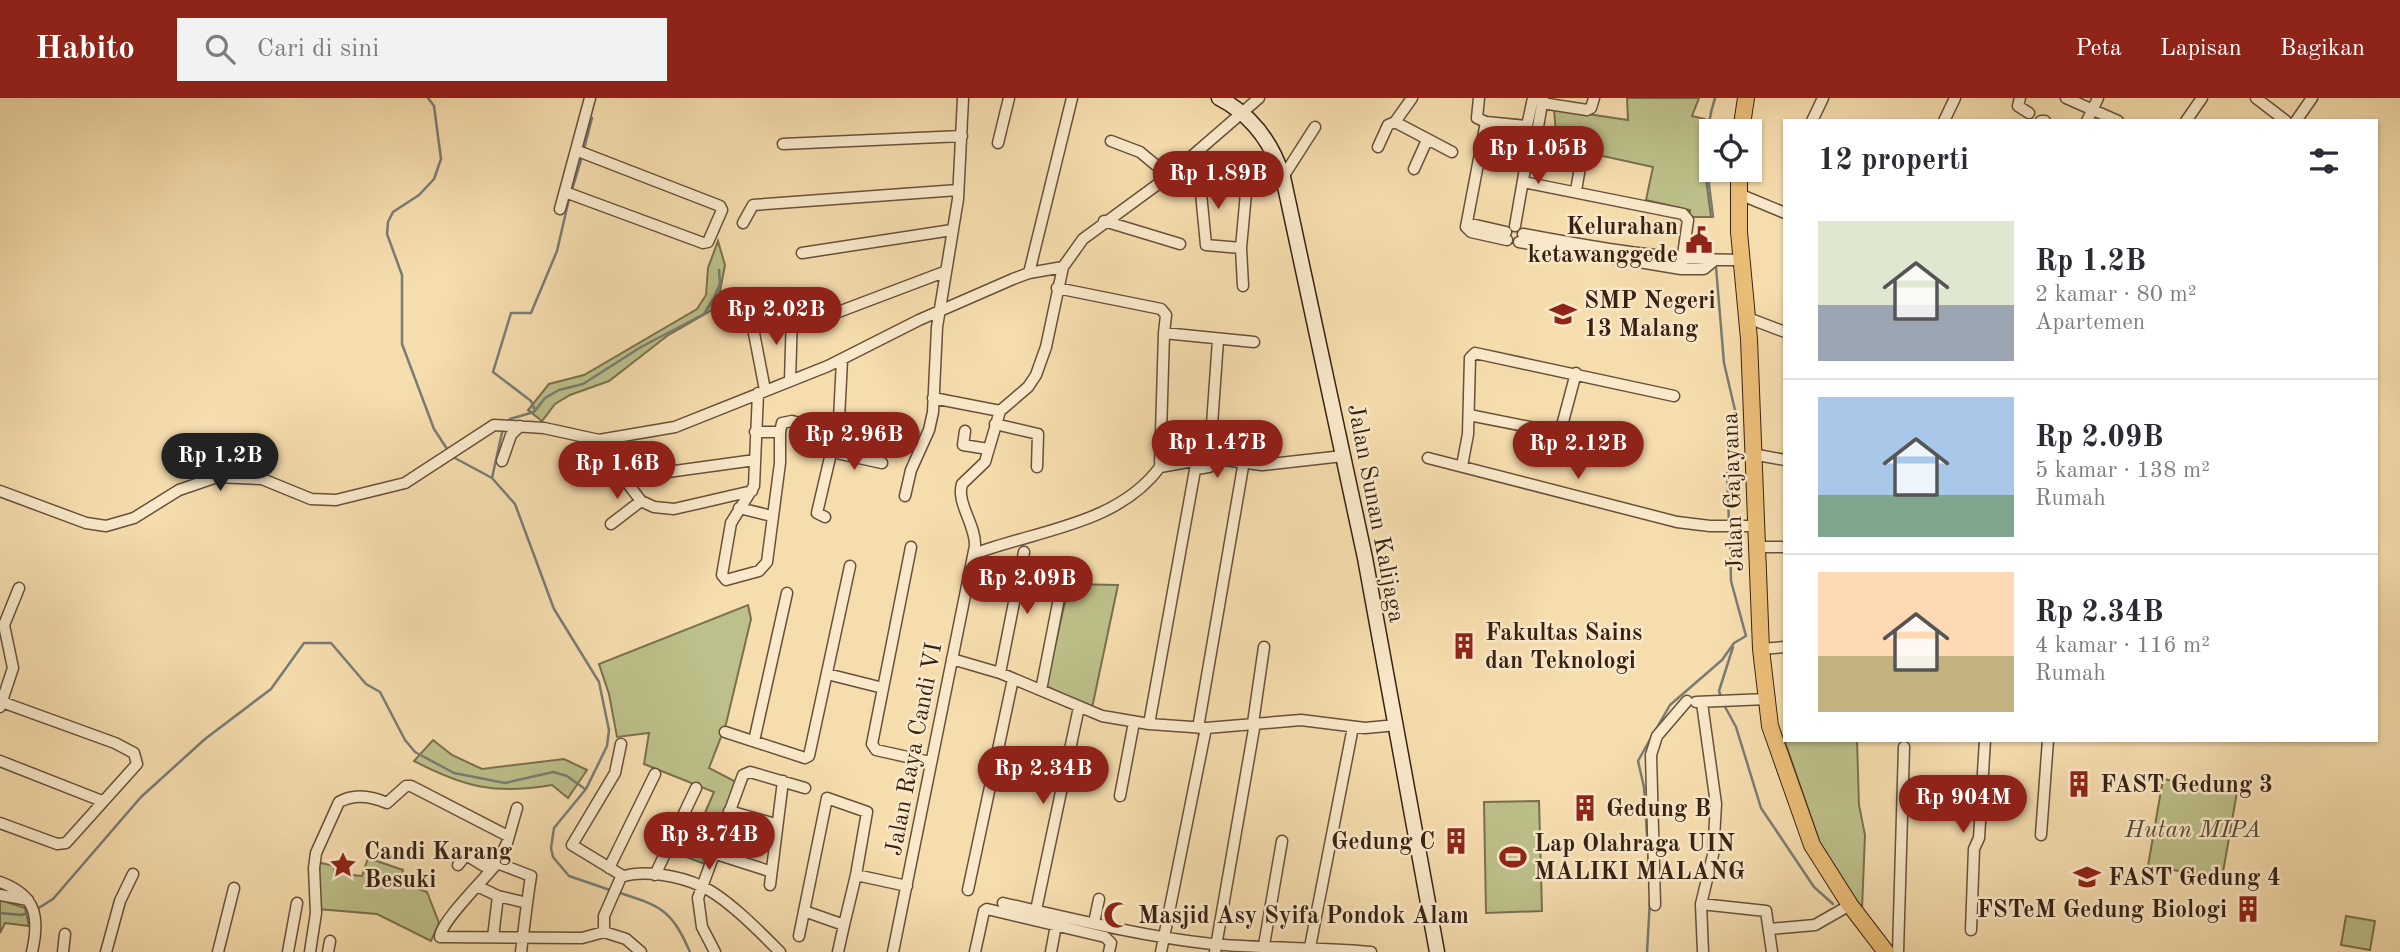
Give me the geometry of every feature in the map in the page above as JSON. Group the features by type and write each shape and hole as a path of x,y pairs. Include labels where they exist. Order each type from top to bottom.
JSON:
{"main road":[{"path":"1743,119 1746,98"},
{"name":"Jalan Sunan Kalijaga","path":"1230,103 1270,145 1283,177 1397,725 1437,952"},
{"name":"Jalan Gajayana","path":"1739,182 1741,260 1748,318 1761,649 1767,699 1779,734 1797,808 1812,845 1846,908 1889,951"}],"street":[{"path":"559,209 578,151 590,98"},
{"path":"905,496 911,470 931,423 939,311 958,190 963,98"},
{"path":"998,143 1009,98"},
{"path":"1028,273 1072,98"},
{"path":"965,431 963,445 988,449 1000,411 1028,387 1036,375 1050,331 1063,267 1083,239 1182,164 1230,103 1259,98"},
{"path":"1378,147 1388,125 1395,122 1412,98"},
{"path":"1479,98 1477,118 1485,127 1530,140"},
{"path":"1539,100 1587,110 1591,108 1594,98"},
{"path":"1813,119 1823,98"},
{"path":"1945,119 1955,98"},
{"path":"2020,98 2018,106 2029,113"},
{"path":"2066,98 2089,116 2106,119"},
{"path":"2089,116 2098,98"},
{"path":"2187,119 2202,98"},
{"path":"2256,98 2283,119"},
{"path":"2297,119 2312,98"},
{"path":"1485,127 1525,127 1530,122 1539,100"},
{"path":"1514,235 1530,140 1538,127 1539,100"},
{"path":"1395,122 1452,152"},
{"path":"1283,177 1315,127"},
{"path":"1485,127 1467,223 1471,232 1514,235 1598,252 1668,259 1704,269 1715,260 1741,260"},
{"path":"1525,127 1530,140"},
{"path":"783,144 962,136"},
{"path":"1414,169 1427,140"},
{"path":"1111,141 1140,152 1169,176"},
{"path":"565,192 703,243 708,242 722,211 720,206 578,151"},
{"path":"1576,191 1582,155"},
{"path":"1182,164 1194,175 1201,193 1203,242 1209,247 1241,248"},
{"path":"1194,175 1233,180 1244,189 1247,198 1241,248 1243,286"},
{"path":"1523,182 1683,214 1688,220 1681,263"},
{"path":"743,223 753,205 958,190"},
{"path":"1739,194 1783,212"},
{"path":"1122,209 1137,231"},
{"path":"1104,221 1180,244"},
{"path":"802,253 952,230"},
{"path":"0,491 86,523 106,526 134,518 179,490 208,479 262,479 322,502 405,483 497,425 587,439 609,439 675,427 842,360 939,311 1028,273 1063,267"},
{"path":"825,317 944,272"},
{"path":"974,554 1102,512 1138,491 1160,467 1166,315 1161,309 1057,288"},
{"path":"790,381 792,314"},
{"path":"1748,318 1783,330"},
{"path":"752,328 762,391 755,432 752,491 739,508 725,549 722,575 726,580 751,575 764,568 780,463 782,424 792,421 837,432"},
{"path":"1164,333 1254,342"},
{"path":"1160,467 1196,464 1206,469 1210,458 1218,340"},
{"path":"1462,466 1469,415 1470,358 1475,353 1674,396"},
{"path":"825,517 817,513 837,432 842,360"},
{"path":"1469,415 1559,433 1576,373"},
{"path":"933,398 1000,411"},
{"path":"995,424 1038,434 1037,467"},
{"path":"502,461 517,426"},
{"path":"755,432 780,432"},
{"path":"609,439 613,460 624,478 641,500 663,509 674,509 752,491"},
{"name":"Jalan Raya Candi VI","path":"893,952 974,554 974,527 960,489 980,468 988,449"},
{"path":"831,452 882,463"},
{"path":"1752,454 1783,460"},
{"path":"1210,458 1262,465 1343,456"},
{"path":"1429,458 1677,522 1757,526"},
{"path":"624,478 755,460"},
{"path":"1161,952 1202,730 1244,461"},
{"path":"1149,724 1196,464"},
{"path":"611,524 641,500"},
{"path":"739,508 772,516"},
{"path":"911,547 873,747 930,762"},
{"path":"1758,547 1783,547"},
{"path":"1000,673 1024,552"},
{"path":"725,732 804,758 809,756 850,566"},
{"path":"0,823 61,844 135,769 134,753 115,743 1,704 13,668 4,625 19,587"},
{"path":"1041,690 1061,588"},
{"path":"754,741 787,593"},
{"path":"1215,948 1254,723 1264,647"},
{"path":"1761,649 1783,647"},
{"path":"952,659 1000,673 1012,684 1041,690 1079,708 1135,722 1202,730 1301,720 1352,729 1397,725"},
{"path":"827,674 883,688"},
{"path":"968,890 1012,684"},
{"path":"1655,905 1651,755 1657,736 1686,701 1742,702 1767,699"},
{"path":"1703,952 1701,904 1713,855 1716,804 1707,702"},
{"path":"1036,910 1079,708"},
{"path":"1120,796 1135,722"},
{"path":"1310,947 1352,729"},
{"path":"1971,930 1985,742"},
{"path":"2041,835 2048,742"},
{"path":"621,744 615,773 572,841 574,848 611,865 625,876 655,875 701,885 780,952"},
{"path":"1889,951 1903,747"},
{"path":"0,761 102,801"},
{"path":"715,952 698,912 701,885 743,775 747,771 805,788"},
{"path":"611,865 655,774"},
{"path":"770,885 783,781"},
{"path":"310,952 316,913 316,853 339,802 360,796 372,796 387,803 405,786 411,786 508,836"},
{"path":"655,875 696,788"},
{"path":"799,936 827,798 867,812 838,952"},
{"path":"517,808 496,865 479,887 449,916 440,937 582,938 604,932 626,939 641,952"},
{"path":"729,811 772,823"},
{"path":"1264,945 1282,841"},
{"path":"713,853 766,870"},
{"path":"458,865 466,855 484,866 496,865 531,875 521,952"},
{"path":"106,952 120,901 133,874"},
{"path":"856,874 907,887"},
{"path":"604,932 607,908 625,876"},
{"path":"0,882 15,887 30,903 37,925 32,952"},
{"path":"479,887 498,896 527,903"},
{"path":"218,952 234,888"},
{"path":"0,895 30,903"},
{"path":"493,936 498,896"},
{"path":"1094,923 1099,899"},
{"path":"288,952 297,903"},
{"path":"1003,903 1119,931 1215,948 1264,945 1281,949 1310,947 1371,952"},
{"path":"1701,904 1766,911 1772,952"},
{"path":"1770,929 1798,929 1833,917 1846,908"},
{"path":"978,951 985,910 1105,937 1110,948"},
{"path":"804,911 844,925"},
{"path":"1051,952 1056,925"},
{"path":"63,952 65,934"}],"green space":[{"path":"1627,98 1699,98 1692,116 1705,119 1699,119 1699,182 1706,182 1711,217 1690,217 1690,210 1646,200 1653,167 1557,146 1554,109 1628,120"},
{"path":"718,241 725,265 717,307 667,336 609,381 570,395 555,404 542,421 528,410 549,384 584,375 697,309 706,295 708,268"},
{"path":"1069,584 1118,585 1092,708 1046,686"},
{"path":"748,605 751,619 726,724 709,768 736,782 705,864 686,857 714,792 644,764 649,733 617,737 609,694 599,664"},
{"path":"433,740 452,755 482,769 564,759 587,770 568,798 552,785 513,789 480,786 449,777 414,761"},
{"path":"1785,742 1857,742 1859,805 1865,835 1862,909 1820,843"},
{"name":"Hutan MIPA","path":"2163,779 2237,792 2222,878 2148,866"},
{"name":"Lap Olahraga UIN MALIKI MALANG","path":"1539,801 1542,911 1486,913 1484,802"},
{"path":"368,858 403,870 400,882 427,892 439,923 431,941 377,914 318,909 317,862 334,866 334,873 362,876"},
{"path":"0,900 25,908 29,926 5,923 0,933"},
{"path":"2346,916 2375,921 2370,950 2341,945"}],"waterway":[{"path":"428,98 434,106 441,159 434,179 419,195 393,212 388,222 387,234 402,275 402,344 434,429 449,452"},
{"path":"1713,217 1707,143 1715,98"},
{"path":"584,149 592,118"},
{"path":"572,190 581,160"},
{"path":"535,410 531,401 493,372 511,313 531,313 557,251 569,199"},
{"path":"1716,267 1724,363 1738,423 1736,443"},
{"path":"507,422 534,412 545,398 559,390 583,384 641,347 704,314 720,283 719,270"},
{"path":"492,478 503,428"},
{"path":"453,457 492,478 515,504 554,609 599,682 609,730 607,746 586,789 554,828 551,848 553,857 569,876 610,890"},
{"path":"1727,473 1729,523"},
{"path":"1655,731 1670,705 1722,660 1734,643 1746,636 1731,581 1730,530"},
{"path":"37,909 53,899 141,797 205,739 271,689 304,643 331,643 366,684 380,692 405,740 415,752 454,773 505,783 553,772 567,776 585,789"},
{"path":"1721,697 1719,691 1733,647"},
{"path":"1723,703 1736,727 1761,808 1814,887 1833,904"},
{"path":"1649,868 1644,787 1638,761 1652,736"},
{"path":"617,892 663,911 677,926 690,952"},
{"path":"1647,952 1650,899"},
{"path":"0,913 22,915 31,911"}],"place":[{"name":"Kelurahan ketawanggede","path":"1699,240"},
{"name":"SMP Negeri 13 Malang","path":"1563,314"},
{"name":"Fakultas Sains dan Teknologi","path":"1464,646"},
{"name":"FAST Gedung 3","path":"2079,784"},
{"name":"Gedung B","path":"1585,808"},
{"name":"Gedung C","path":"1456,841"},
{"name":"Lap Olahraga UIN MALIKI MALANG","path":"1513,857"},
{"name":"Candi Karang Besuki","path":"343,865"},
{"name":"FAST Gedung 4","path":"2087,877"},
{"name":"FSTeM Gedung Biologi","path":"2248,909"},
{"name":"Masjid Asy Syifa Pondok Alam","path":"1117,915"}]}
